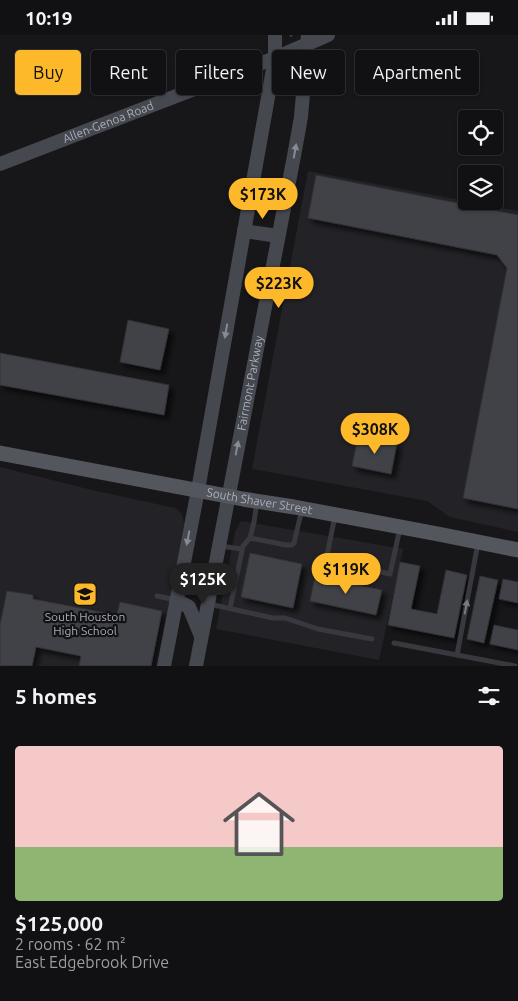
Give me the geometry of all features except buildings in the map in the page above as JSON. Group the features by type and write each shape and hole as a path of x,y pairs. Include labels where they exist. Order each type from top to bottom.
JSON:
{"main road":[{"path":"275,50 276,35"},
{"name":"Allen-Genoa Road","path":"288,50 307,39 328,35"},
{"name":"Fairmont Parkway","path":"196,666 301,117 307,39"},
{"name":"Allen-Genoa Road","path":"0,164 272,59"},
{"path":"164,666 198,490 272,75"},
{"path":"244,231 278,236"},
{"name":"South Shaver Street","path":"0,453 518,550"},
{"path":"176,600 189,607 201,636"}],"lane":[{"path":"230,608 242,546 250,538 257,502"},
{"path":"250,538 292,545 302,509"},
{"path":"335,515 326,559 390,573 400,528"},
{"path":"457,655 479,542"},
{"path":"219,545 242,549"},
{"path":"156,596 176,600"},
{"path":"208,604 372,639"},
{"path":"394,643 515,666"}],"shaded area":[{"path":"308,171 458,200 458,210 503,210 503,208 518,211 518,532 450,517 427,501 252,469"},
{"name":"South Houston High School","path":"0,467 175,508 182,514 184,523 158,666 0,666"},
{"path":"241,521 403,549 379,660 216,629 235,532"}],"place":[{"name":"South Houston High School","path":"85,594"}]}
